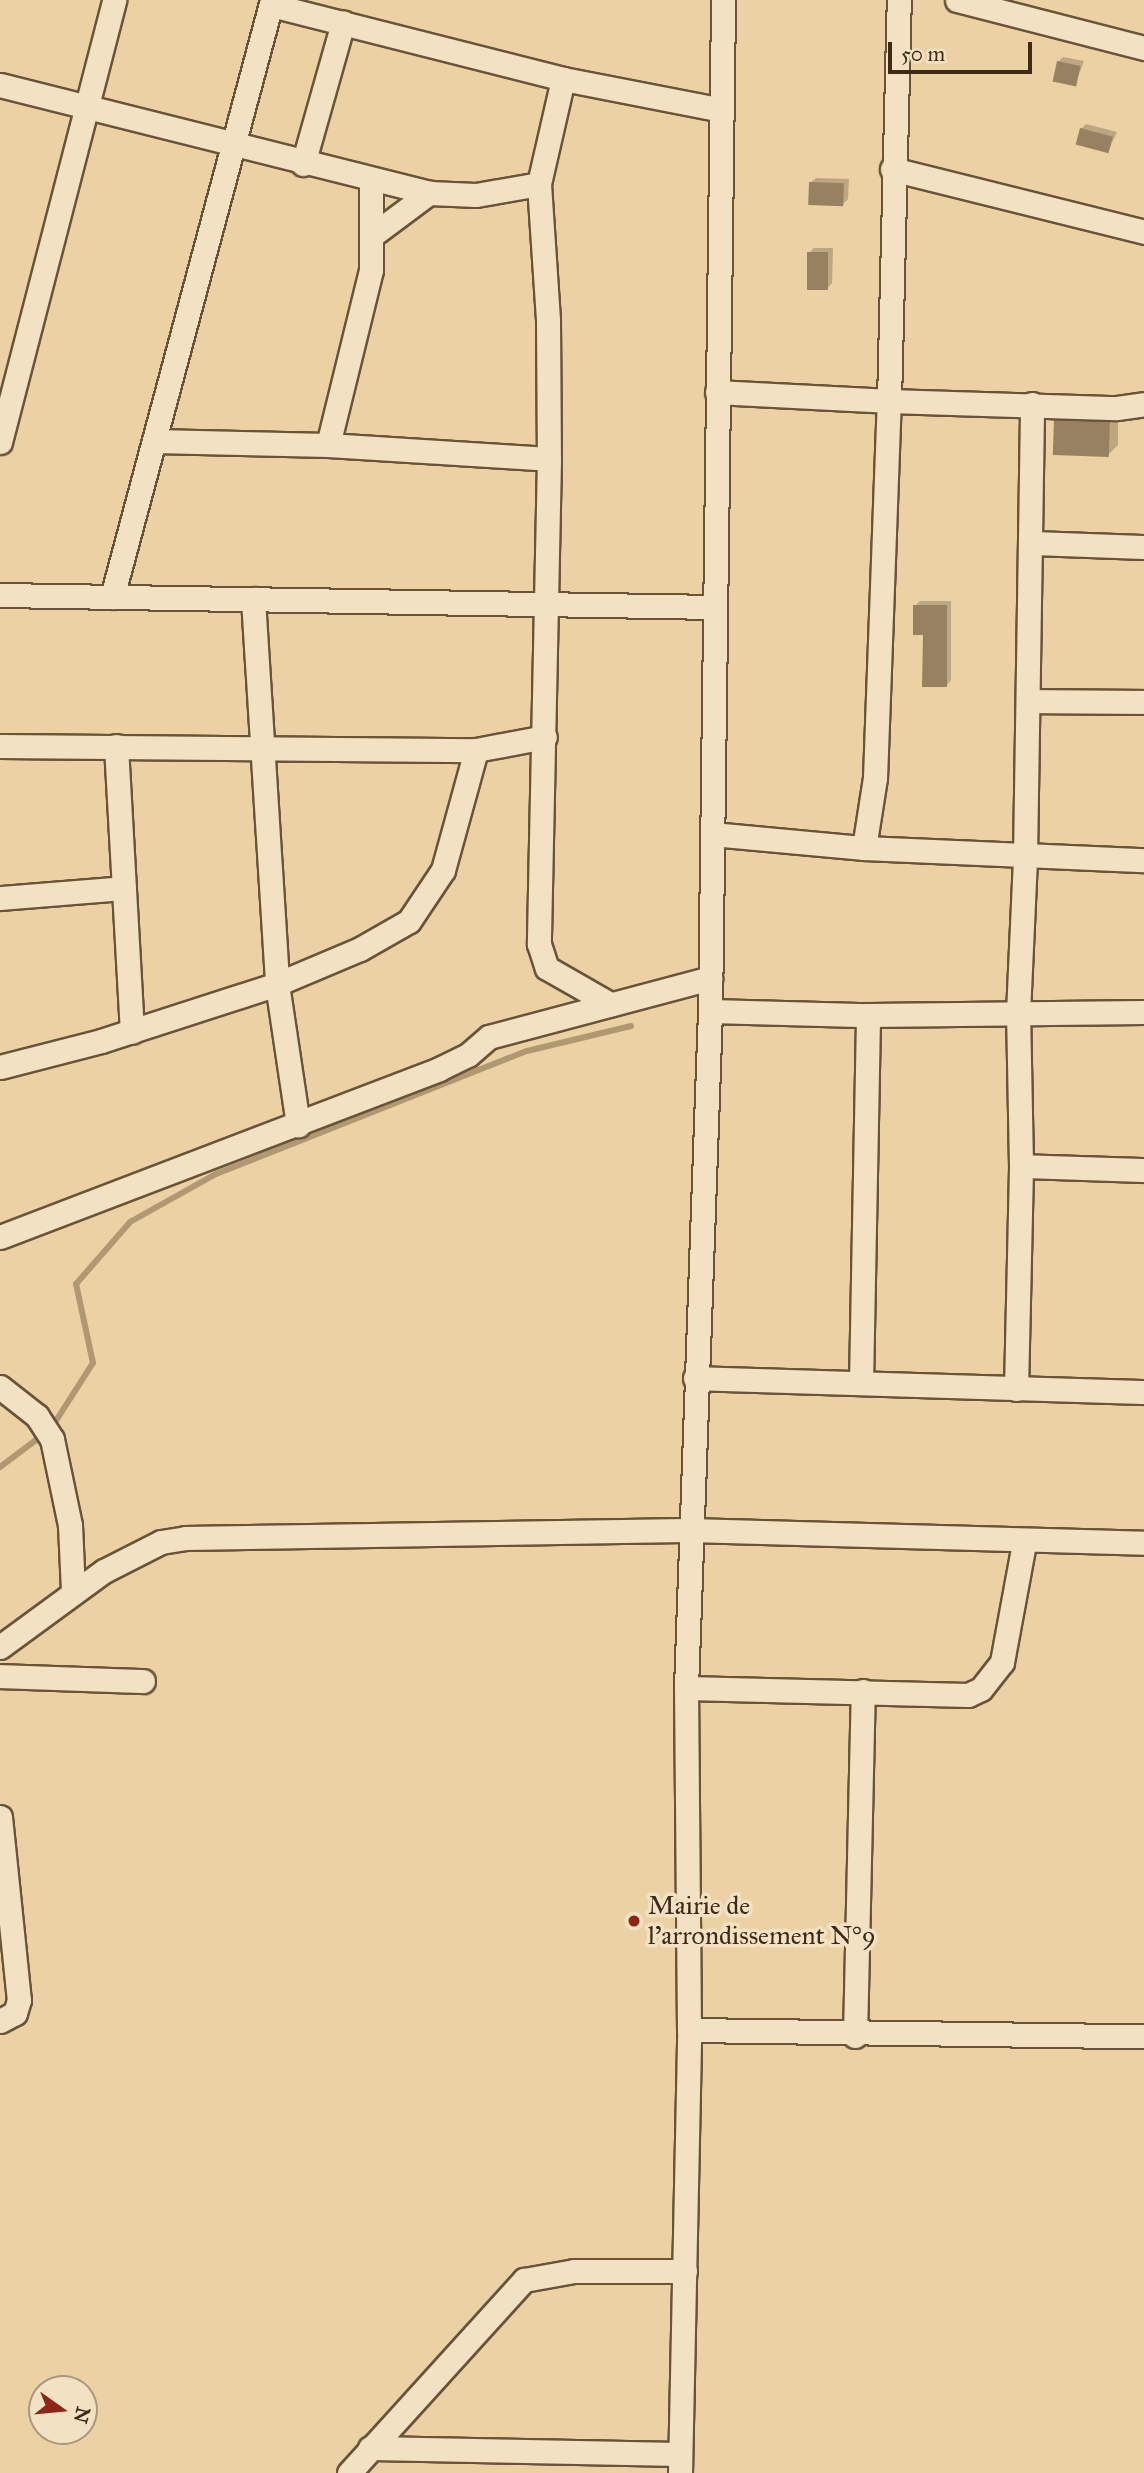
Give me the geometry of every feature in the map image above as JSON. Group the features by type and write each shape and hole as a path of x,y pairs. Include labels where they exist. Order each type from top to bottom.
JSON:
{"street":[{"path":"0,442 88,110 114,0"},
{"path":"370,2448 680,2464 689,2030 686,1688 710,1011 718,391 718,109 723,0"},
{"path":"864,848 875,778 889,401 892,169 899,0"},
{"path":"957,0 1144,48"},
{"path":"112,597 272,2 343,23 563,79 718,109"},
{"path":"303,164 343,23"},
{"path":"563,79 539,184 548,321 549,459 543,604 545,737 542,960 554,973 610,1004"},
{"path":"0,85 88,110 429,193 476,195 539,184"},
{"path":"892,169 1144,232"},
{"path":"328,445 366,300 374,234 371,180"},
{"path":"374,234 429,193"},
{"path":"718,391 889,401 1144,404"},
{"path":"1016,1390 1021,1166 1017,1013 1025,857 1032,404"},
{"path":"154,441 328,445 549,459"},
{"path":"1031,543 1144,547"},
{"path":"0,595 714,607"},
{"path":"253,599 277,984 298,1125"},
{"path":"1028,701 1144,702"},
{"path":"0,746 263,745 477,750 545,737"},
{"path":"116,746 132,1031"},
{"path":"0,1068 132,1031 277,984 360,949 417,913 455,841 477,750"},
{"path":"712,834 864,848 1144,860"},
{"path":"0,898 124,888"},
{"path":"1,1231 298,1125 439,1069 468,1055 489,1037 710,978"},
{"path":"710,1011 868,1015 1144,1012"},
{"path":"861,1383 868,1015"},
{"path":"1021,1166 1144,1170"},
{"path":"695,1378 1144,1392"},
{"path":"0,1387 37,1416 52,1439 70,1525 73,1592"},
{"path":"0,1647 73,1592 136,1553 185,1538 690,1530 1024,1543 1144,1543"},
{"path":"686,1688 968,1695 990,1682 1003,1662 1024,1543"},
{"path":"0,1676 143,1681"},
{"path":"855,2036 863,1691"},
{"path":"0,1817 19,2000 15,2013 0,2021"},
{"path":"689,2030 855,2036 1144,2036"},
{"path":"349,2473 524,2280 574,2271 685,2272"}],"building":[{"path":"1057,61 1080,66 1076,87 1053,82"},
{"path":"1080,128 1113,137 1108,153 1076,144"},
{"path":"809,182 844,183 843,206 808,205"},
{"path":"807,252 828,252 828,290 807,290"},
{"path":"1054,420 1110,422 1109,457 1053,455"},
{"path":"913,605 947,605 947,687 922,687 923,635 913,635"}],"waterway":[{"path":"52,1427 93,1363 76,1284 130,1222 216,1174 527,1051 631,1026"},
{"path":"0,1467 44,1434"}],"place":[{"name":"Mairie de l'arrondissement N°9","path":"634,1921"}]}
